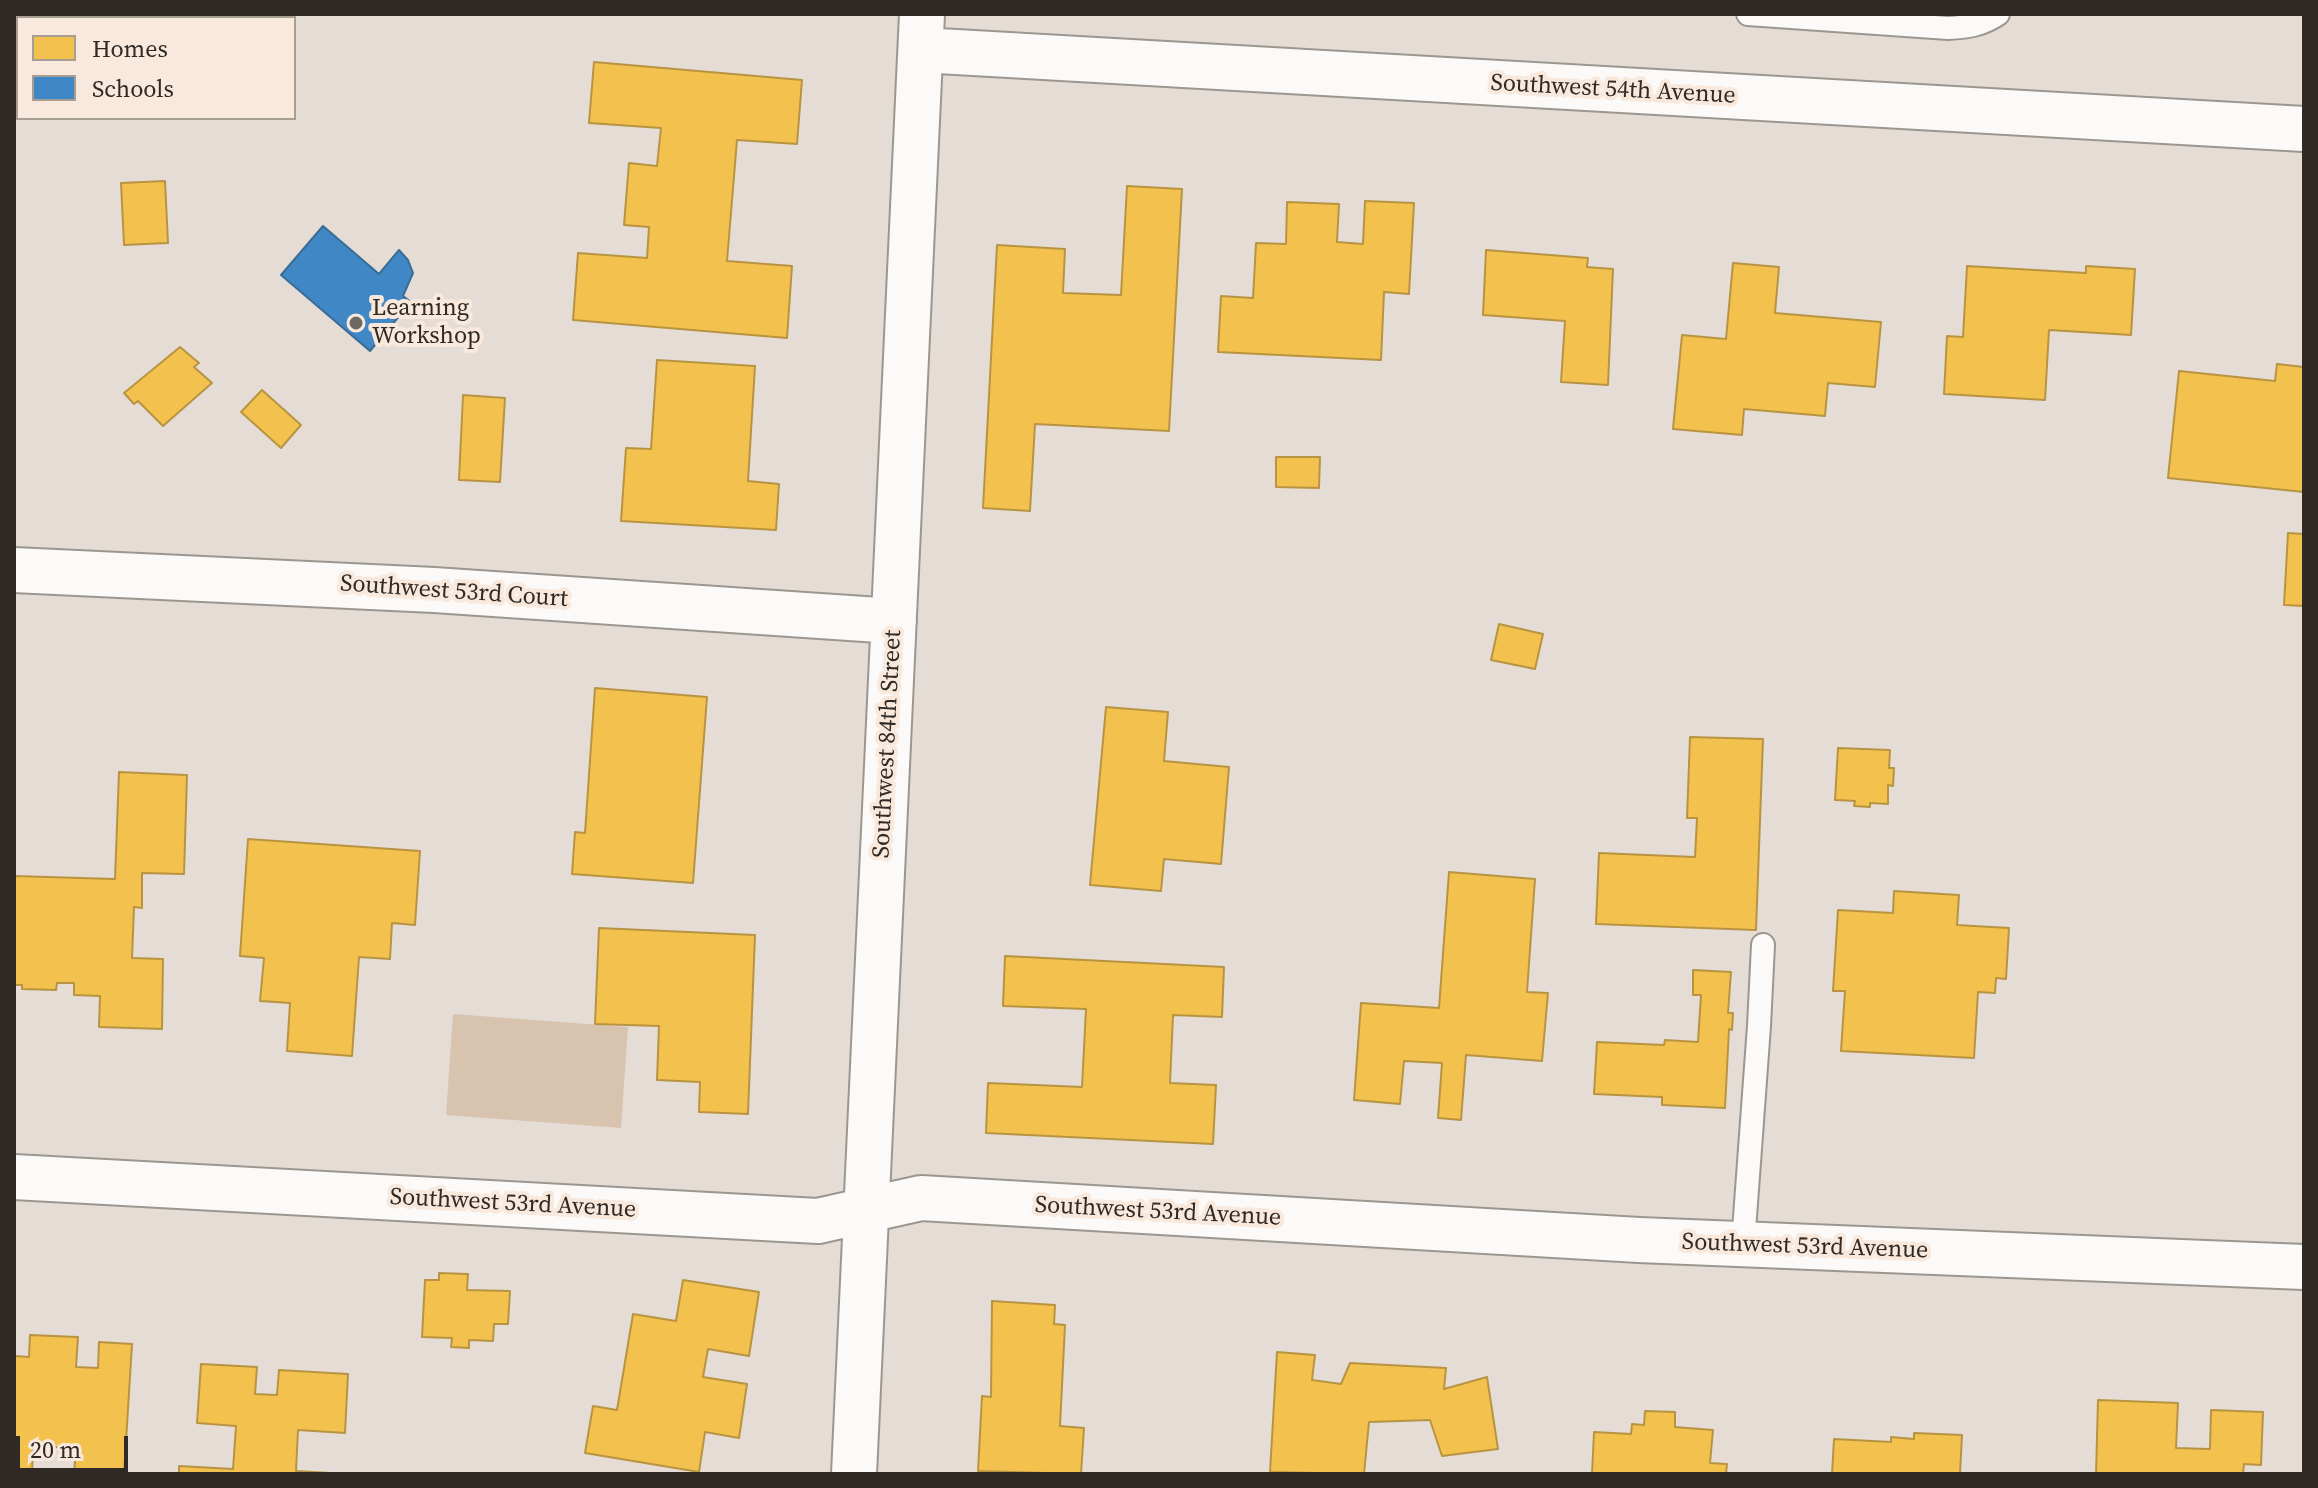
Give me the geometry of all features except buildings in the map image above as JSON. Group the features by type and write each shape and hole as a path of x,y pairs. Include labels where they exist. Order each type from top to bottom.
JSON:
{"street":[{"name":"Southwest 54th Avenue","path":"922,32 2304,129"},
{"name":"Southwest 84th Street","path":"854,1474 922,32"},
{"name":"Southwest 53rd Court","path":"14,570 419,589 894,621"},
{"name":"Southwest 53rd Avenue","path":"14,1177 818,1221 921,1198 1639,1240 2304,1267"}],"lane":[{"path":"1748,14 1948,28 1969,27 1998,14"},
{"path":"1743,1244 1763,945"}],"shaded area":[{"path":"453,1014 628,1027 621,1128 446,1115"}],"place":[{"name":"Learning Workshop","path":"356,323"}]}
